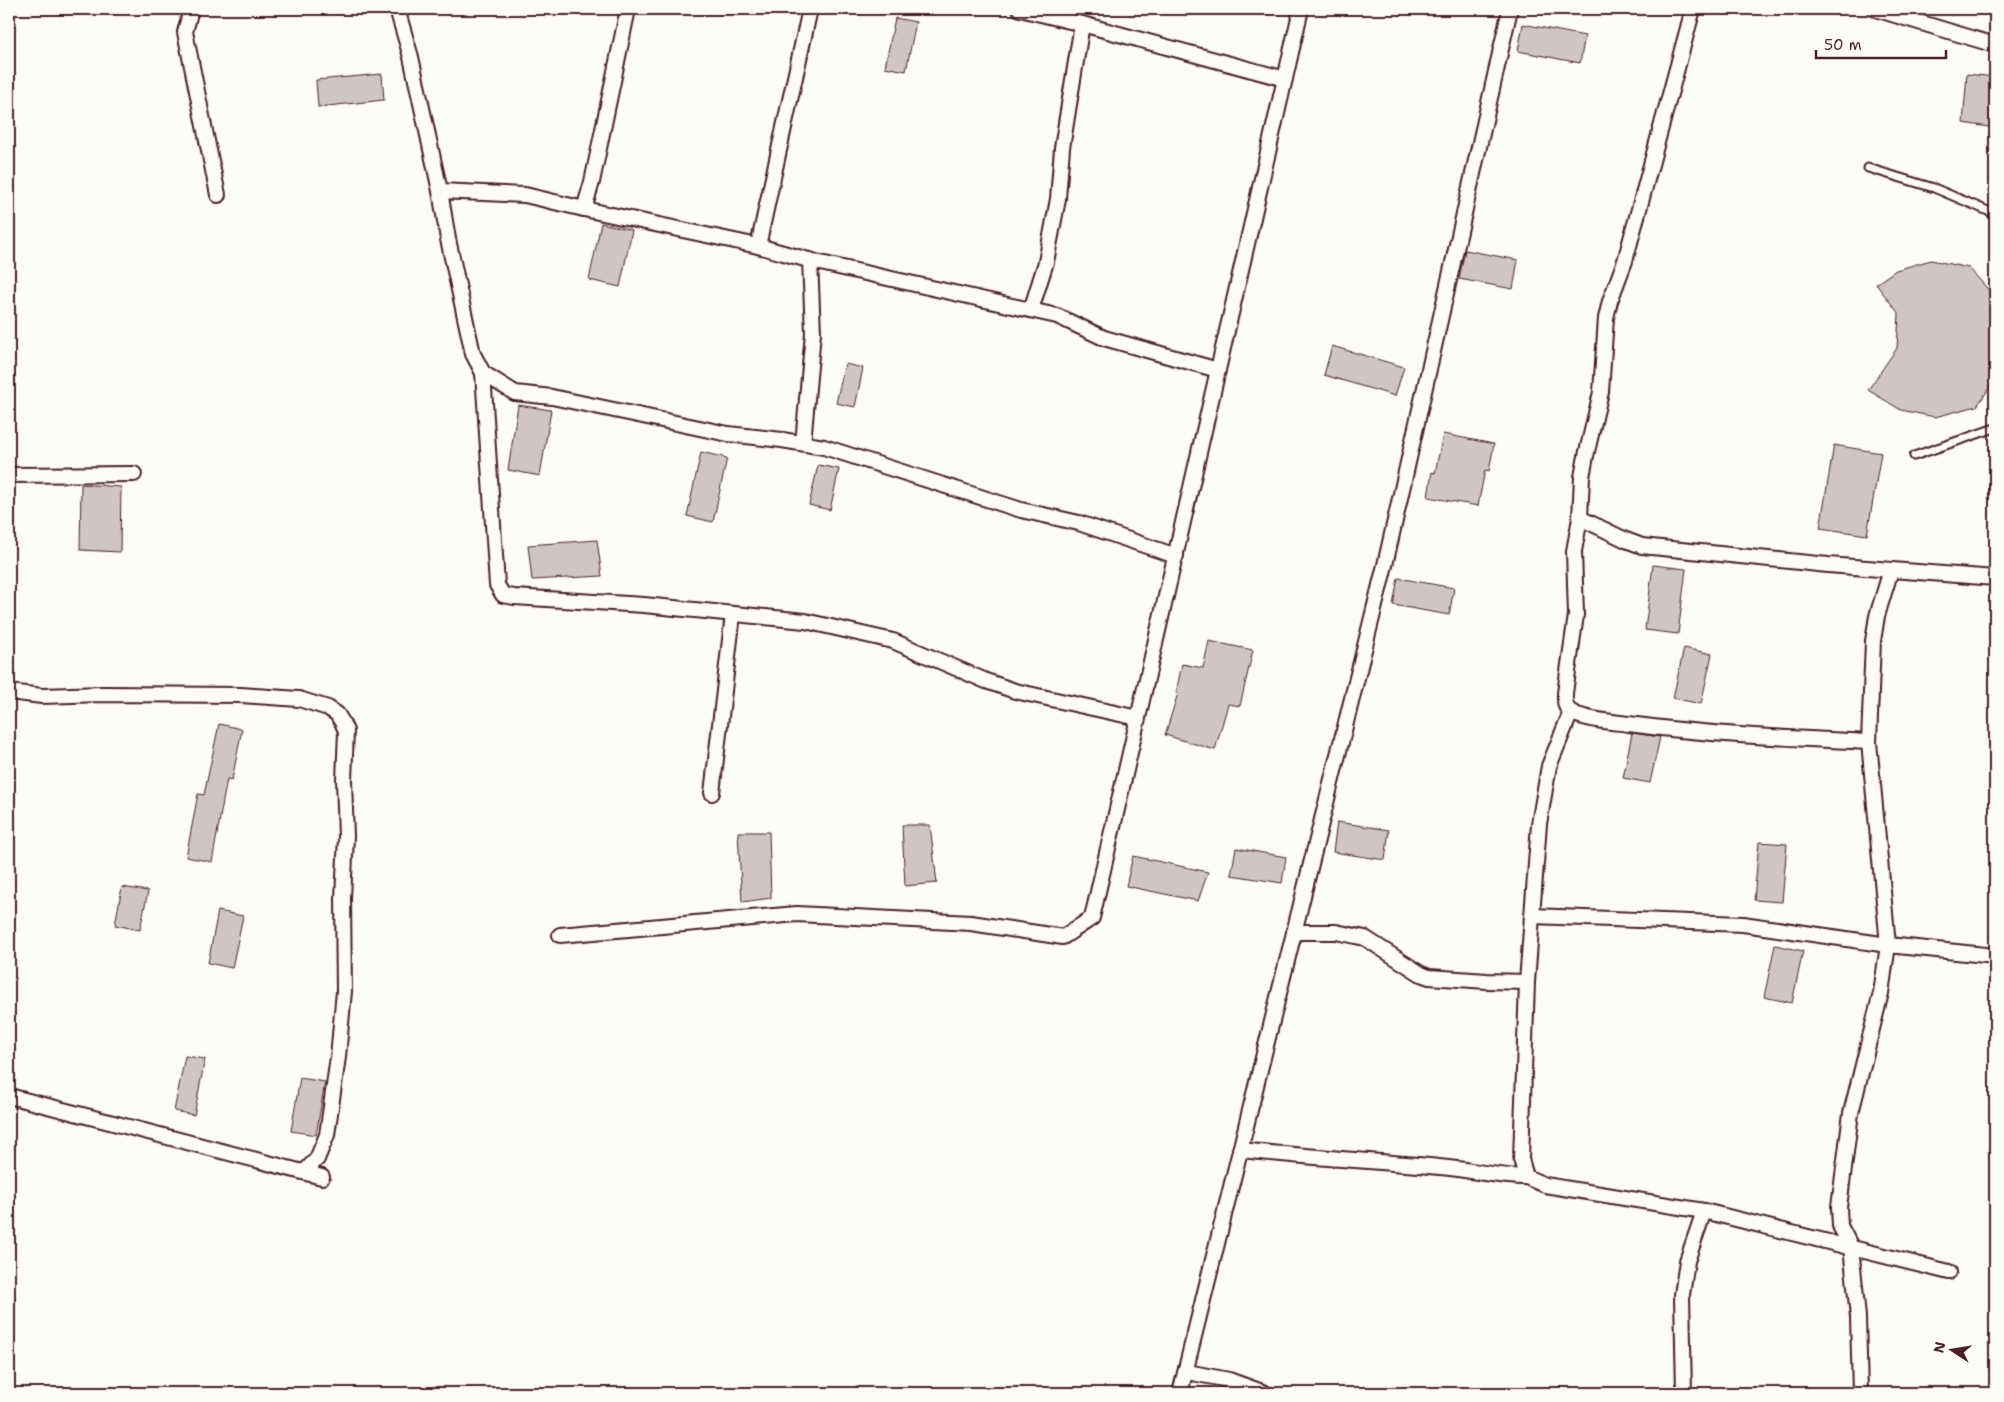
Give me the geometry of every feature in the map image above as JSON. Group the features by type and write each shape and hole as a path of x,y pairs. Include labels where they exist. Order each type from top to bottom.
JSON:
{"street":[{"path":"191,9 185,32 218,195"},
{"path":"397,9 411,57 473,354 483,373 497,585 503,595 644,605 805,621 894,641 986,681 1015,691 1138,718"},
{"path":"584,208 592,182 628,9"},
{"path":"758,246 810,9"},
{"path":"560,935 797,914 971,923 1063,937 1092,918 1301,9"},
{"path":"1180,1393 1187,1372 1385,565 1510,9"},
{"path":"1693,9 1625,261 1610,301 1606,318 1601,392 1582,477 1580,518 1574,550 1576,616 1565,702 1571,712 1580,716 1617,723 1695,733 1868,742"},
{"path":"1875,9 1995,45"},
{"path":"1027,10 1285,79"},
{"path":"1031,310 1046,262 1058,199 1062,148 1082,24"},
{"path":"440,191 525,196 758,246 810,260 1057,316 1104,338 1218,370"},
{"path":"803,443 813,333 810,260"},
{"path":"483,373 515,392 552,397 728,434 824,447 1021,510 1079,523 1176,556"},
{"path":"9,475 134,474"},
{"path":"1580,518 1642,546 1995,578"},
{"path":"1860,1393 1858,1317 1851,1247 1840,1226 1839,1206 1851,1113 1881,993 1888,945 1868,742 1873,641 1877,616 1891,570"},
{"path":"712,793 733,614"},
{"path":"9,692 42,696 102,694 241,695 299,699 328,708 337,714 342,722 346,731 344,780 346,836 343,898 344,991 338,1057 327,1134 317,1159 304,1172"},
{"path":"1526,1177 1521,1159 1527,982 1539,824 1549,766 1571,712"},
{"path":"1532,916 1743,924 1888,945 1995,956"},
{"path":"1294,932 1336,932 1365,938 1421,974 1429,977 1527,982"},
{"path":"9,1096 322,1177"},
{"path":"1240,1150 1302,1157 1338,1157 1462,1168 1526,1177 1545,1185 1704,1211 1949,1272"},
{"path":"1684,1393 1682,1294 1687,1261 1704,1211"},
{"path":"1187,1372 1229,1380 1265,1393"}],"lane":[{"path":"1868,168 1934,188 1995,214"},
{"path":"1914,456 1995,428"}],"building":[{"path":"895,18 916,22 906,71 885,67"},
{"path":"1523,24 1585,36 1580,63 1518,51"},
{"path":"382,74 384,100 318,107 316,80"},
{"path":"1967,74 1995,77 1995,128 1963,123"},
{"path":"601,223 632,230 620,287 589,280"},
{"path":"1465,250 1518,260 1513,289 1459,279"},
{"path":"1931,260 1969,268 1995,297 1995,380 1977,406 1935,417 1901,410 1868,390 1897,348 1899,314 1876,284 1896,270"},
{"path":"1332,346 1404,367 1395,396 1324,375"},
{"path":"845,364 863,368 855,407 836,403"},
{"path":"518,405 551,410 540,476 508,470"},
{"path":"1443,434 1494,444 1489,471 1485,470 1478,506 1428,497 1432,472 1435,473"},
{"path":"1834,445 1881,453 1867,535 1820,528"},
{"path":"701,452 727,458 713,522 687,516"},
{"path":"818,465 839,469 830,510 809,505"},
{"path":"81,484 121,487 120,552 80,550"},
{"path":"597,540 602,576 532,580 528,545"},
{"path":"1653,565 1686,569 1678,634 1645,630"},
{"path":"1398,578 1454,588 1449,615 1393,605"},
{"path":"1209,641 1253,650 1240,706 1228,704 1215,750 1165,735 1178,693 1176,693 1182,664 1203,668"},
{"path":"1684,648 1712,654 1701,704 1673,698"},
{"path":"219,724 242,729 232,780 227,779 212,862 186,857 198,794 204,795"},
{"path":"1632,733 1660,737 1650,783 1623,778"},
{"path":"1337,822 1389,830 1385,860 1333,852"},
{"path":"902,825 930,825 937,883 905,886"},
{"path":"738,832 769,832 771,898 742,902"},
{"path":"1759,842 1787,844 1782,902 1754,900"},
{"path":"1236,848 1286,857 1282,883 1231,875"},
{"path":"1133,856 1208,872 1198,901 1126,886"},
{"path":"122,887 148,891 140,930 115,925"},
{"path":"218,911 243,916 232,968 208,963"},
{"path":"1775,945 1803,951 1792,1003 1764,997"},
{"path":"185,1056 205,1059 194,1115 174,1111"},
{"path":"300,1078 325,1082 316,1135 291,1131"}]}
